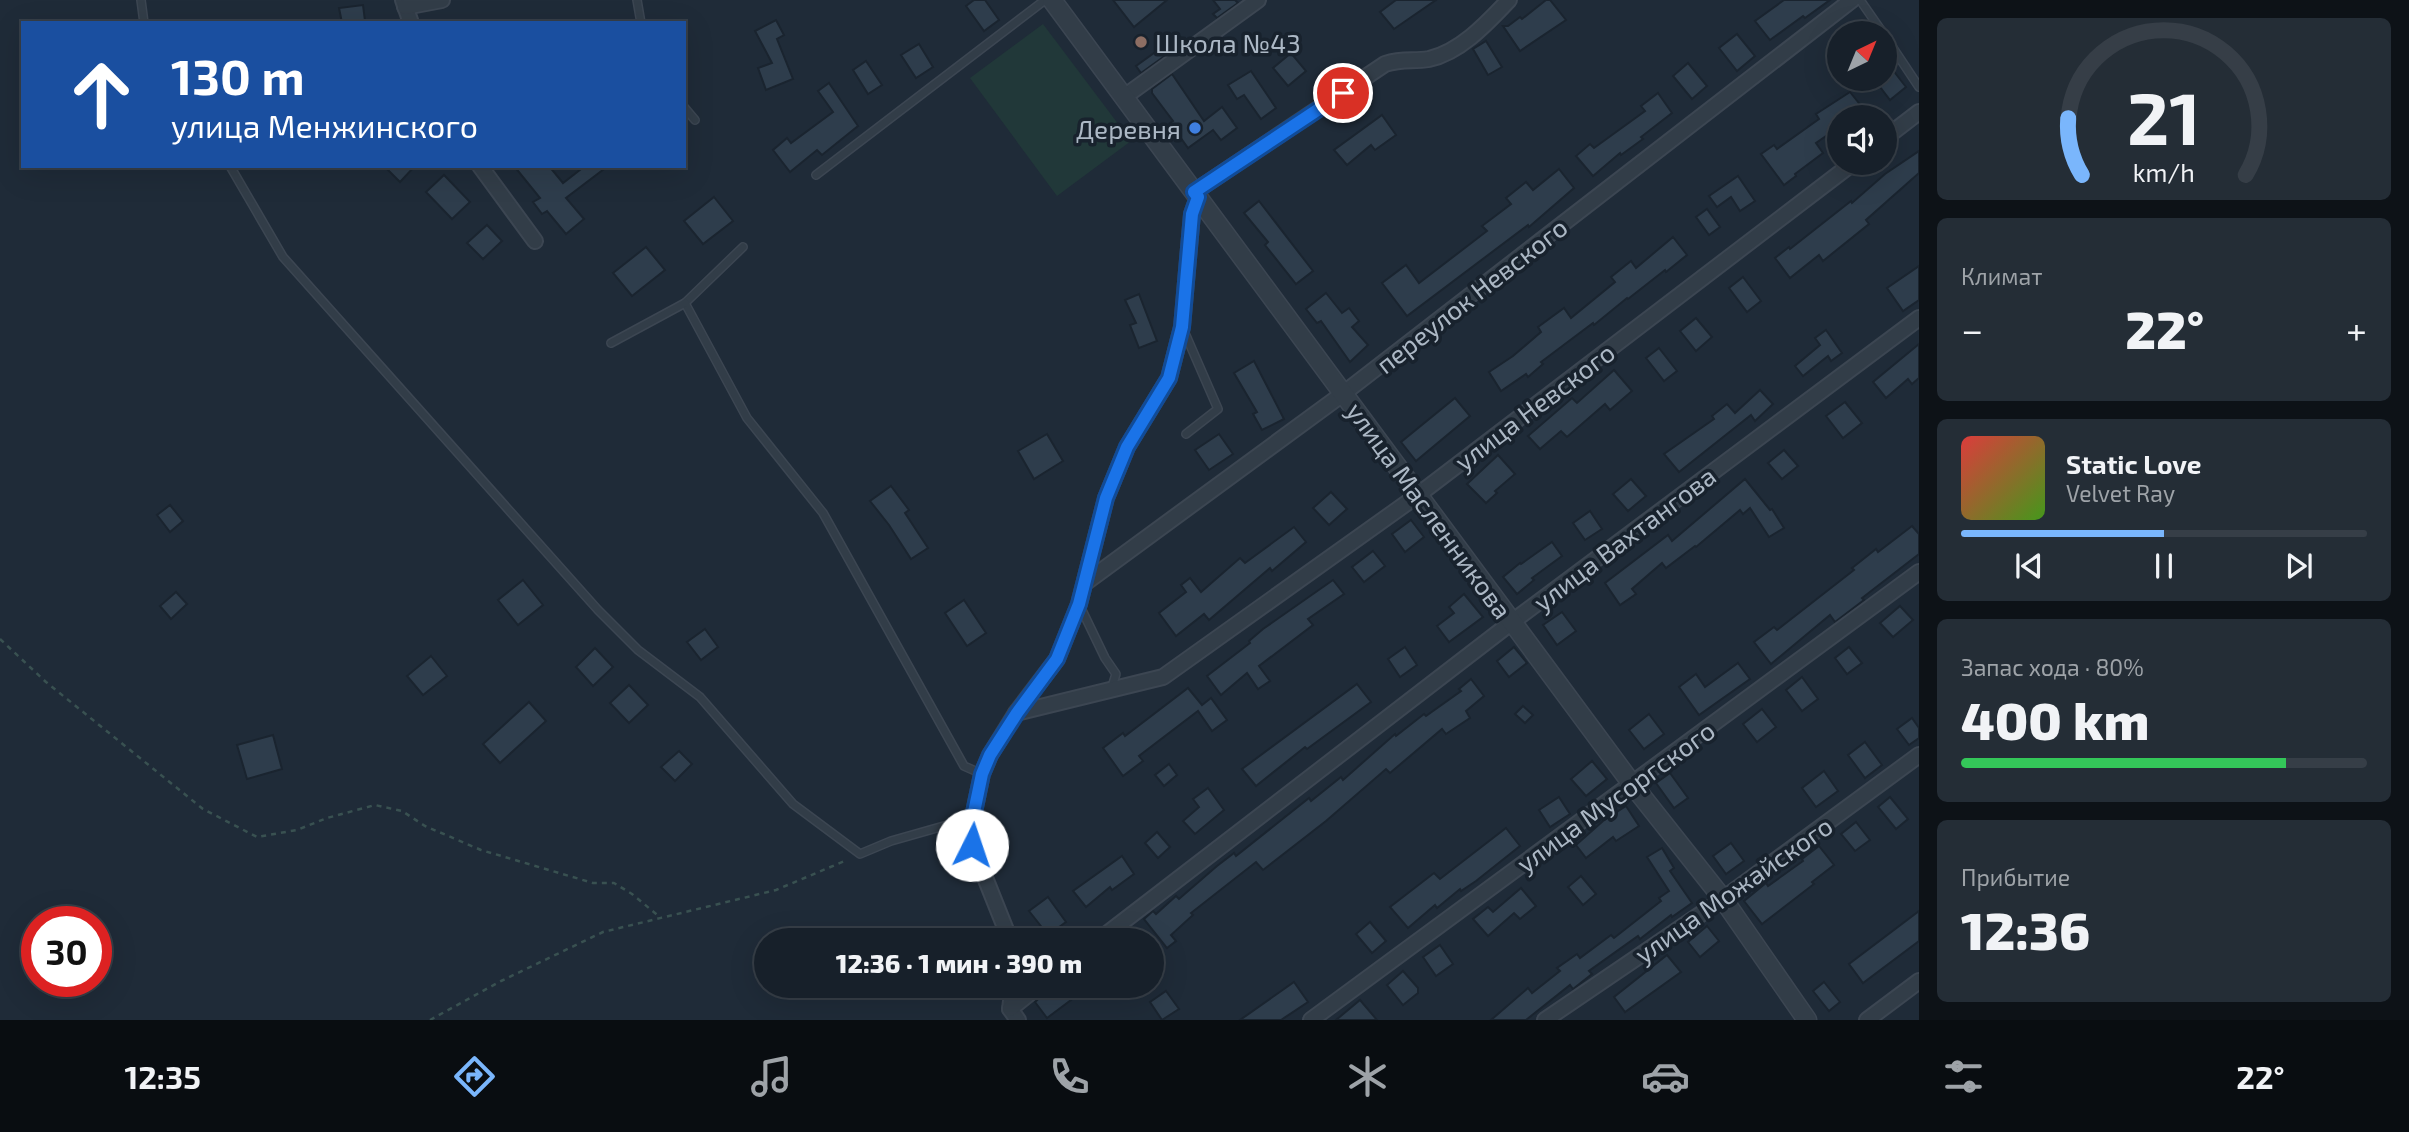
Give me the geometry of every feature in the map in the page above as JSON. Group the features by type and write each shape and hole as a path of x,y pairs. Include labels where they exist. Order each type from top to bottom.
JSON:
{"street":[{"path":"410,21 404,3 442,0"},
{"name":"улица Масленникова","path":"1052,0 1632,785 1723,899 1807,1020"},
{"path":"1124,97 1258,0"},
{"path":"1005,928 972,845 973,817 982,774 990,755 1017,713 1057,659 1079,604 1106,498 1127,447 1169,378 1182,327 1196,194 1385,64 1401,59 1430,58 1450,50 1482,29 1509,0"},
{"name":"переулок Невского","path":"1085,583 1344,394 1852,0"},
{"path":"1897,129 1919,112"},
{"path":"481,168 535,241"},
{"name":"улица Невского","path":"1017,713 1163,677 1418,495 1837,175"},
{"name":"улица Вахтангова","path":"1115,928 1512,622 1919,318"},
{"name":"улица Мусоргского","path":"1311,1020 1919,572"},
{"name":"улица Можайского","path":"1545,1020 1723,899 1919,755"},
{"path":"1867,1020 1919,982"},
{"path":"1011,1016 1012,998"},
{"path":"1011,1016 1028,998"}],"lane":[{"path":"141,0 144,21"},
{"path":"637,0 641,21"},
{"path":"816,175 1045,0"},
{"path":"1860,0 1874,21"},
{"path":"1897,54 1919,87"},
{"path":"686,109 695,120"},
{"path":"231,168 283,257 598,610 638,650 700,696 793,804 860,854 891,841 973,817"},
{"path":"611,343 685,303 743,247"},
{"path":"685,303 747,418 823,513 964,766 982,774"},
{"path":"1182,327 1218,409 1186,434"},
{"path":"1079,604 1105,658 1116,674 1111,690"}],"path":[{"path":"0,639 46,682 203,809 257,837 297,830 327,818 375,805 402,811 425,826 481,850 593,883 614,883 662,918"},
{"path":"430,1020 501,981 603,932 776,890 860,854"}],"green space":[{"path":"1043,24 1131,141 1057,196 970,78"}],"building":[{"path":"974,0 985,0 999,20 984,31 966,6"},
{"path":"1113,0 1167,0 1134,27"},
{"path":"1213,0 1235,0 1238,3 1217,18 1213,14 1220,9"},
{"path":"1396,0 1436,0 1394,29 1380,12"},
{"path":"1546,0 1550,0 1566,20 1520,51 1503,26 1508,26 1520,17 1522,19"},
{"path":"1784,0 1830,0 1770,40 1755,21"},
{"path":"363,5 365,21 342,21 339,8"},
{"path":"776,20 784,35 777,39 793,79 766,90 758,68 772,63 755,31"},
{"path":"1737,34 1755,56 1737,71 1719,48"},
{"path":"1179,35 1184,42 1141,73 1136,66"},
{"path":"1486,41 1502,67 1488,75 1473,49"},
{"path":"919,44 933,67 916,78 901,55"},
{"path":"1291,53 1306,71 1288,86 1273,68"},
{"path":"866,61 882,85 868,94 853,70"},
{"path":"1688,63 1707,86 1692,99 1673,76"},
{"path":"1251,71 1276,108 1261,119 1244,95 1237,99 1228,85"},
{"path":"1172,74 1204,121 1222,107 1237,128 1221,140 1213,130 1188,148 1170,123 1173,121 1152,93 1152,89"},
{"path":"1897,75 1906,87 1890,100 1883,91 1897,91"},
{"path":"829,83 858,126 822,155 817,150 790,172 773,150 787,138 791,143 833,112 818,91"},
{"path":"1850,92 1860,105 1830,105"},
{"path":"1658,93 1672,113 1641,137 1643,139 1621,155 1620,153 1593,176 1576,156 1590,144 1594,148 1645,111 1641,106"},
{"path":"1827,107 1827,135 1816,143 1823,153 1784,185 1761,154 1774,145 1777,149 1819,119 1816,114"},
{"path":"1382,115 1396,135 1375,150 1371,145 1347,165 1334,150"},
{"path":"1919,151 1919,173 1866,220 1869,224 1823,261 1819,255 1790,278 1775,258 1851,201 1852,203 1884,175 1897,175 1897,166"},
{"path":"386,168 413,168 400,182"},
{"path":"516,168 551,168 563,183 582,168 605,168 566,198 584,219 566,234 547,211 542,214 533,202 540,198"},
{"path":"1559,169 1574,188 1529,227 1528,225 1407,316 1382,283 1406,265 1419,283 1487,231 1482,226 1511,204 1506,198 1526,182 1533,190"},
{"path":"444,175 470,202 452,219 426,192"},
{"path":"1738,176 1755,201 1740,211 1731,197 1717,207 1709,196"},
{"path":"714,197 733,221 703,244 684,221"},
{"path":"1259,201 1313,271 1296,284 1265,245 1268,242 1244,213"},
{"path":"1707,209 1720,227 1709,235 1696,217"},
{"path":"487,225 502,241 483,259 467,243"},
{"path":"1673,237 1687,255 1541,362 1543,364 1528,377 1526,374 1501,391 1489,372 1541,332 1538,327 1564,308 1571,318 1615,282 1611,277 1631,261 1636,268"},
{"path":"646,247 665,270 632,296 613,273"},
{"path":"1919,266 1919,300 1903,311 1887,288"},
{"path":"1743,277 1761,301 1747,312 1729,288"},
{"path":"1326,293 1342,313 1349,308 1359,321 1352,327 1368,345 1350,362 1321,321 1317,323 1306,309"},
{"path":"1139,294 1157,341 1139,348 1130,325 1136,323 1125,300"},
{"path":"1696,318 1712,337 1696,351 1680,331"},
{"path":"1826,330 1842,353 1831,361 1828,356 1803,376 1795,366 1820,345 1815,338"},
{"path":"1919,344 1919,378 1912,384 1908,379 1886,398 1873,382"},
{"path":"1659,348 1677,371 1664,381 1646,358"},
{"path":"1254,361 1284,419 1262,430 1253,414 1257,412 1234,373"},
{"path":"1614,370 1632,391 1610,410 1605,404 1567,437 1561,431 1540,449 1528,436 1572,398 1577,403"},
{"path":"1760,390 1773,404 1755,421 1751,415 1679,472 1664,454 1714,419 1712,416 1727,404 1735,413"},
{"path":"1455,398 1470,416 1416,461 1401,442"},
{"path":"1845,402 1862,423 1843,438 1826,416"},
{"path":"1047,434 1063,461 1034,479 1018,451"},
{"path":"1219,434 1233,454 1209,470 1195,450"},
{"path":"1784,450 1798,466 1782,479 1768,463"},
{"path":"1498,455 1515,474 1495,491 1497,493 1486,503 1467,484"},
{"path":"1631,479 1646,496 1628,511 1613,494"},
{"path":"1745,479 1770,510 1772,509 1784,528 1769,537 1750,508 1743,514 1740,510 1666,568 1662,563 1632,589 1636,594 1620,605 1605,583 1668,535 1672,541"},
{"path":"891,486 909,510 905,513 928,548 911,559 870,501"},
{"path":"1331,492 1347,509 1329,525 1313,508"},
{"path":"170,505 183,521 170,532 157,515"},
{"path":"1590,511 1602,529 1585,540 1573,523"},
{"path":"1411,520 1424,537 1405,552 1392,534"},
{"path":"1912,526 1919,534 1919,554 1835,622 1830,615 1771,664 1754,642 1774,627 1777,630 1854,570 1852,568 1876,549 1878,552"},
{"path":"1294,527 1306,542 1272,571 1270,568 1209,620 1204,614 1176,636 1159,613 1186,592 1181,585 1190,578 1201,592 1240,558 1245,563"},
{"path":"1552,542 1562,556 1532,578 1534,580 1517,594 1503,577"},
{"path":"1373,551 1385,566 1364,582 1352,567"},
{"path":"523,580 543,605 518,625 498,600"},
{"path":"1333,580 1344,594 1308,619 1313,625 1259,666 1270,681 1258,689 1247,673 1221,695 1207,676 1250,643 1263,629"},
{"path":"176,592 187,604 171,619 160,606"},
{"path":"1464,594 1483,617 1449,642 1437,626 1454,613 1449,607"},
{"path":"964,600 986,633 967,646 945,613"},
{"path":"1900,606 1913,620 1893,637 1880,623"},
{"path":"1562,612 1576,631 1557,645 1543,625"},
{"path":"705,629 718,647 701,660 687,642"},
{"path":"1405,647 1417,665 1400,677 1388,659"},
{"path":"1514,647 1527,663 1509,677 1497,661"},
{"path":"1849,647 1862,663 1847,674 1835,658"},
{"path":"595,648 613,667 593,686 576,667"},
{"path":"431,656 447,676 423,695 407,676"},
{"path":"1738,663 1750,679 1699,715 1679,687 1696,674 1705,687"},
{"path":"1802,677 1818,699 1802,711 1786,690"},
{"path":"1471,679 1484,696 1466,711 1470,718 1446,734 1442,729 1390,773 1386,769 1326,821 1263,870 1256,862 1191,913 1193,915 1171,935 1176,941 1167,948 1164,944 1164,928 1151,928 1144,919 1153,911 1156,914 1176,896 1179,899 1234,853 1236,856 1309,798 1311,801 1341,777 1343,780 1395,734 1396,736 1424,714 1426,716 1461,691 1459,689"},
{"path":"1357,684 1371,702 1307,749 1305,747 1256,786 1242,769"},
{"path":"629,685 648,705 629,723 610,703"},
{"path":"1188,688 1202,705 1211,698 1227,720 1212,731 1198,711 1139,756 1143,761 1123,776 1103,748 1123,733 1125,736"},
{"path":"529,702 546,721 500,763 483,744"},
{"path":"1523,706 1533,715 1525,723 1515,714"},
{"path":"1762,709 1776,727 1757,742 1743,724"},
{"path":"1649,714 1664,734 1644,749 1629,730"},
{"path":"1912,718 1919,728 1919,738 1909,745 1897,729"},
{"path":"273,735 282,769 247,779 237,745"},
{"path":"1865,742 1882,765 1865,778 1848,755"},
{"path":"679,751 692,764 675,781 661,767"},
{"path":"1592,761 1607,779 1586,796 1571,779"},
{"path":"1169,764 1177,775 1164,786 1155,775"},
{"path":"1824,771 1838,791 1816,807 1802,788"},
{"path":"1670,773 1688,798 1674,808 1656,783"},
{"path":"1208,788 1224,810 1195,834 1183,821 1199,807 1193,799"},
{"path":"1559,797 1570,814 1550,827 1539,810"},
{"path":"1890,797 1908,819 1896,829 1878,807"},
{"path":"1626,806 1639,826 1616,841 1613,837 1586,858 1576,845 1603,821"},
{"path":"1856,822 1870,840 1855,851 1841,834"},
{"path":"1506,828 1520,846 1476,881 1461,891 1460,889 1437,908 1435,905 1408,928 1390,907 1434,873 1440,879"},
{"path":"1157,832 1170,847 1158,858 1145,843"},
{"path":"1731,843 1744,861 1726,874 1713,856"},
{"path":"1819,846 1834,865 1762,924 1744,901 1766,883 1768,886 1803,861 1802,859"},
{"path":"1662,848 1674,868 1670,871 1692,903 1640,939 1638,936 1589,971 1592,974 1573,989 1570,985 1526,1020 1491,1020 1528,988 1532,993 1560,971 1557,968 1577,954 1580,958 1611,935 1614,938 1661,901 1659,898 1669,891 1647,857"},
{"path":"1122,856 1134,874 1112,890 1110,887 1086,907 1073,891"},
{"path":"1581,876 1596,894 1583,905 1568,887"},
{"path":"1521,888 1536,906 1520,919 1514,913 1488,936 1473,919 1488,907 1493,912"},
{"path":"1048,897 1066,922 1058,928 1042,928 1029,911"},
{"path":"1919,911 1919,941 1863,983 1849,964"},
{"path":"1370,922 1386,941 1372,953 1356,934"},
{"path":"1707,926 1719,941 1700,957 1688,942"},
{"path":"1440,945 1453,964 1436,976 1423,957"},
{"path":"1667,955 1681,972 1625,1012 1614,997"},
{"path":"1403,971 1418,988 1418,993 1403,1005 1387,985"},
{"path":"1294,982 1308,1002 1281,1020 1240,1020"},
{"path":"1824,982 1840,1002 1829,1011 1813,991"},
{"path":"1166,991 1179,1009 1162,1020 1150,1002 1156,998 1164,998"},
{"path":"1039,998 1071,1000 1047,1018 1035,1002"},
{"path":"1360,1000 1377,1020 1336,1020"}],"place":[{"name":"Школа №43","path":"1141,42"},
{"name":"Деревня","path":"1195,128"}],"route":[{"path":"972,845 973,817 982,774 990,755 1057,659 1079,604 1106,498 1127,447 1169,378 1182,327 1192,214 1198,197 1194,192 1343,93"}]}
